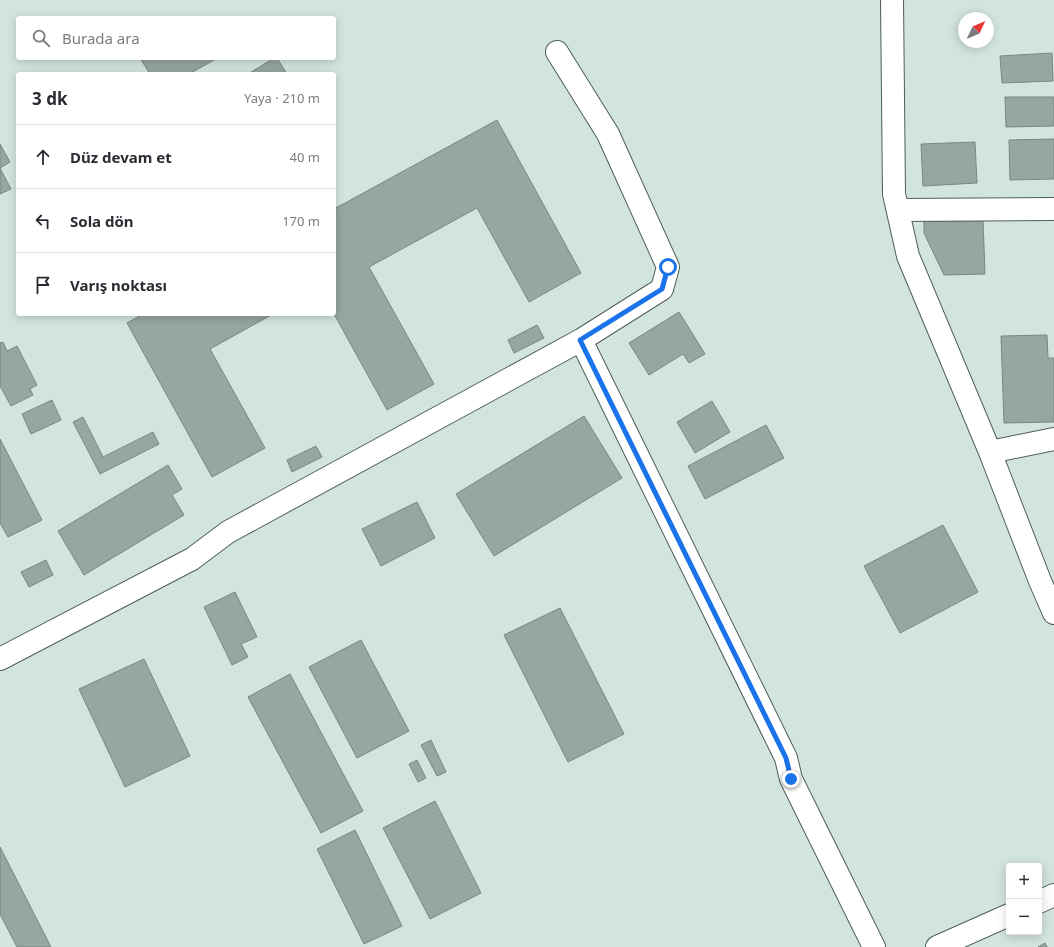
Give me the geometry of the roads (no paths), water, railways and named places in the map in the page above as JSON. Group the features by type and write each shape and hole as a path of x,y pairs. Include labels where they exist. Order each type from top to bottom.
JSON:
{"street":[{"path":"892,0 894,194 908,256 990,452 1054,613"},
{"path":"0,659 192,559 228,532 580,340 662,289 668,267 608,134 557,52"},
{"path":"898,210 1054,209"},
{"path":"580,340 786,758 791,779 874,947"},
{"path":"990,452 1054,439"},
{"path":"1042,901 1054,895"},
{"path":"938,947 1006,916"}]}
